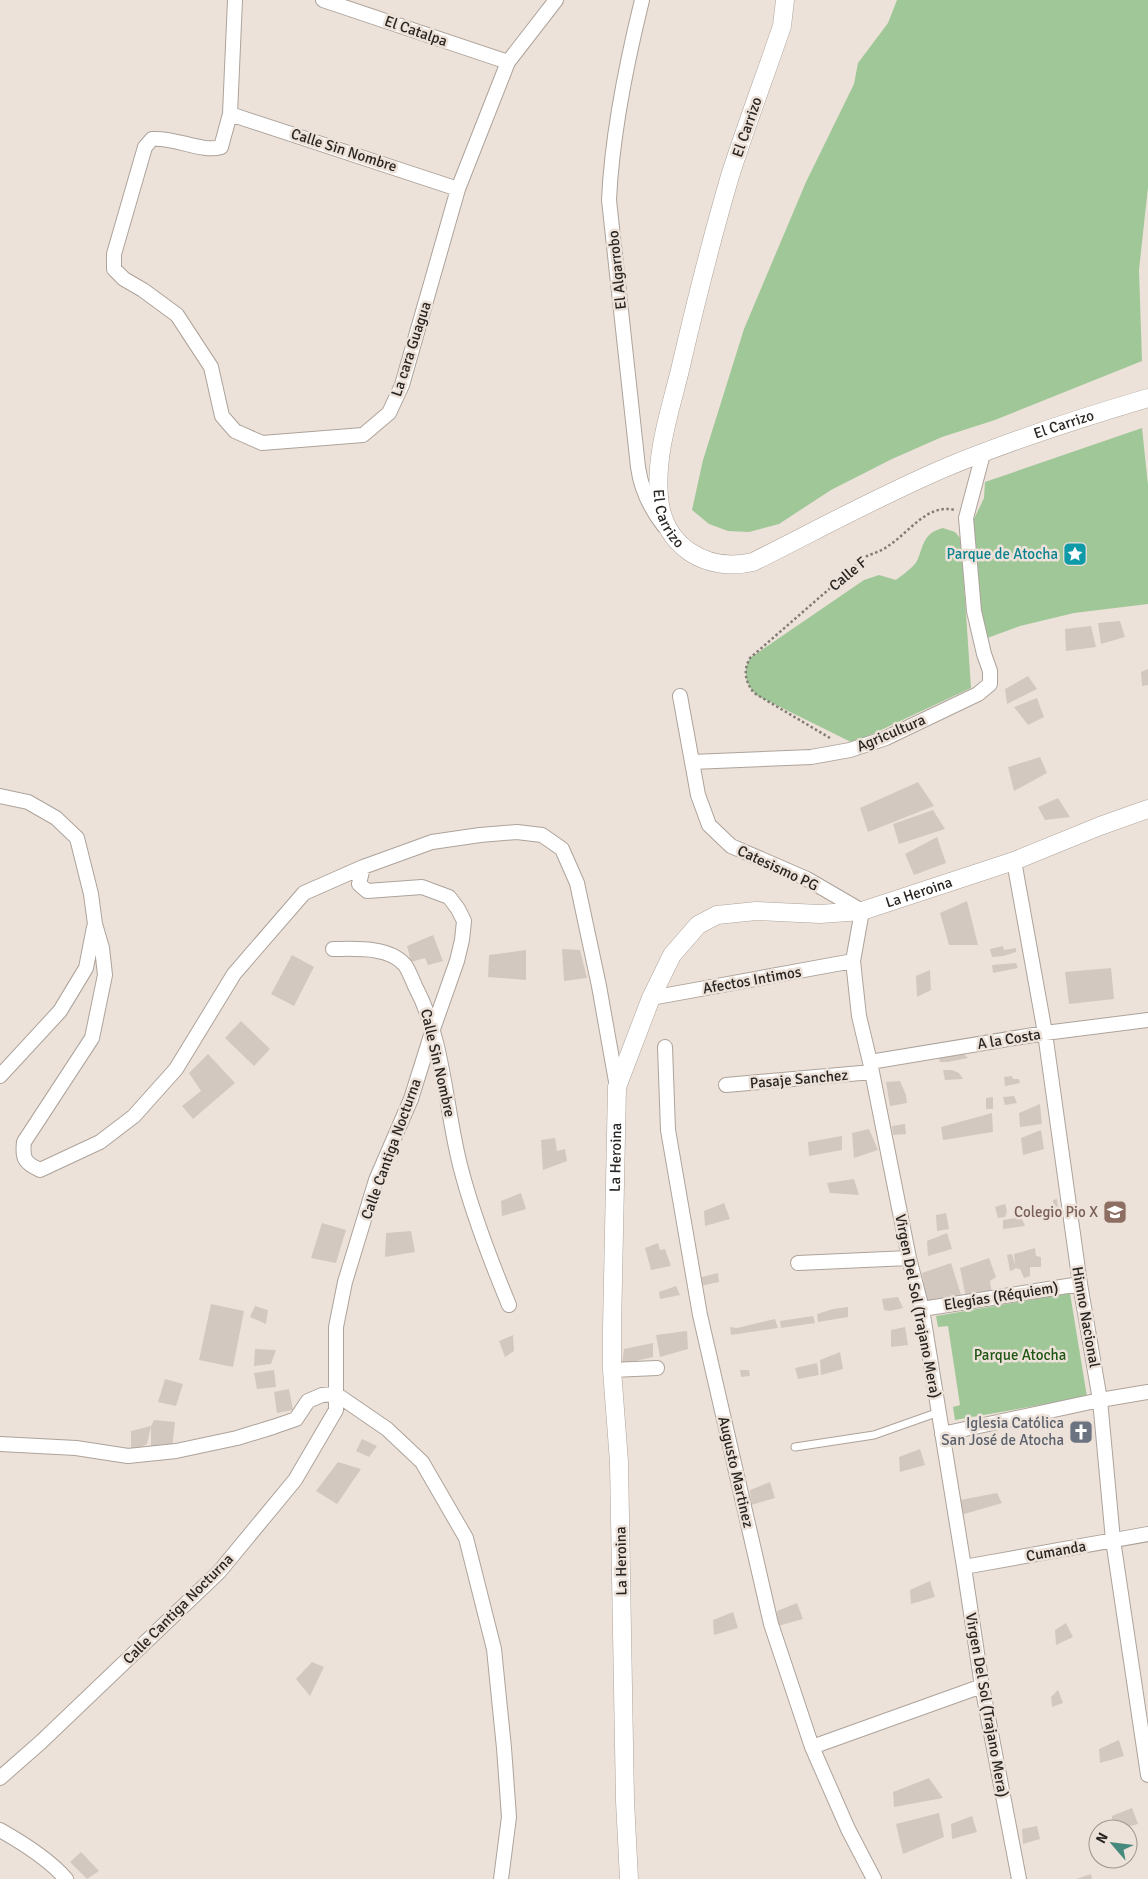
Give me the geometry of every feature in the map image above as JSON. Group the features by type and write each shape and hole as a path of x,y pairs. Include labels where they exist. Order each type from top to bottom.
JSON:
{"street":[{"path":"230,114 235,0"},
{"name":"El Catalpa","path":"323,0 508,62"},
{"name":"La cara Guagua","path":"230,114 221,147 212,150 164,138 152,139 145,147 114,254 114,269 176,315 211,367 222,416 235,431 262,443 363,435 389,413 402,385 458,189 508,62 556,0"},
{"name":"El Algarrobo","path":"642,0 611,159 609,200 640,479 653,512 670,534"},
{"name":"El Carrizo","path":"785,0 782,26 731,175 700,285 660,455 659,498 662,513 670,534 675,540 688,551 711,562 737,566 753,562 847,514 948,467 1073,420 1148,398"},
{"name":"Calle Sin Nombre","path":"230,114 458,189"},
{"path":"966,518 983,454"},
{"name":"Agricultura","path":"692,762 811,757 850,750 886,738 978,694 990,684 992,679 974,611 966,518"},
{"name":"Catesismo PG","path":"680,696 698,795 709,824 731,846 807,879 862,911"},
{"path":"0,796 28,802 56,818 77,838 91,894 95,924 102,948 105,975 92,1038 24,1142 23,1155 29,1165 40,1170 100,1142 134,1116 176,1069 234,974 304,893 363,867 432,842 517,832 542,835 562,849 577,883 599,986 617,1087"},
{"name":"La Heroina","path":"629,1879 625,1791 619,1462 612,1370 617,1087 651,998 672,955 698,925 717,914 756,910 820,914 862,911 1014,861 1100,826 1148,809"},
{"name":"Himno Nacional","path":"1014,861 1045,1033 1080,1284 1100,1400 1113,1540 1148,1775"},
{"name":"Calle Cantiga Nocturna","path":"0,1778 41,1742 219,1572 295,1480 336,1410 336,1327 345,1282 376,1180 411,1099 432,1029 457,961 464,921 449,897 422,887 366,891 359,884 363,867"},
{"name":"Virgen Del Sol (Trajano Mera)","path":"862,911 854,961 858,1016 871,1067 909,1258 922,1309 982,1686 1019,1879"},
{"path":"0,1076 60,1011 86,968 95,924"},
{"name":"Calle Sin Nombre","path":"333,949 374,950 391,956 405,965 426,1005 460,1165 482,1238 509,1305"},
{"name":"Afectos Intimos","path":"651,998 854,961"},
{"name":"A la Costa","path":"871,1067 1045,1033 1148,1020"},
{"name":"Augusto Martinez","path":"664,1046 668,1130 700,1314 772,1624 812,1747 848,1829 874,1879"},
{"name":"Pasaje Sanchez","path":"726,1085 871,1067"},
{"path":"798,1263 909,1258"},
{"name":"Elegías (Réquiem)","path":"922,1309 1080,1284"},
{"path":"612,1370 657,1368"},
{"path":"942,1434 1100,1400 1148,1392"},
{"path":"0,1444 76,1448 128,1456 176,1451 237,1438 273,1427 296,1418 308,1401 322,1395 336,1394 387,1429 422,1462 466,1538 494,1649 509,1816 501,1879"},
{"name":"Cumanda","path":"964,1567 1148,1534"},
{"path":"812,1747 982,1686"},
{"path":"0,1830 59,1870 66,1879"}],"lane":[{"path":"795,1447 874,1435 939,1412"}],"path":[{"name":"Calle F","path":"850,750 758,696 751,689 747,680 748,662 756,650 867,556 889,546 926,515 938,509 947,508 958,511 966,518"}],"green space":[{"path":"897,0 1148,0 1148,187 1139,270 1142,361 995,420 942,437 892,459 831,490 779,524 749,532 728,531 709,524 692,510 703,460 744,329 806,182 854,84 858,63 888,23"},
{"path":"1142,428 1148,485 1148,604 1074,613 1020,626 982,640 972,523 984,498 985,482"},
{"path":"943,528 955,532 961,539 971,688 853,743 758,696 754,692 746,678 746,668 750,658 864,580 879,575 896,580 915,564 928,536 936,530"},
{"name":"Parque Atocha","path":"1070,1293 1087,1397 955,1420 953,1407 960,1405 948,1326 938,1327 936,1316"}],"building":[{"path":"1120,621 1125,637 1101,644 1098,623"},
{"path":"1091,626 1096,647 1066,651 1065,629"},
{"path":"1148,669 1148,685 1142,686 1141,672"},
{"path":"1028,676 1037,689 1007,704 1005,689"},
{"path":"1037,698 1044,717 1028,725 1014,707"},
{"path":"1040,757 1047,773 1014,791 1008,767"},
{"path":"918,782 934,806 868,832 860,808"},
{"path":"1058,798 1070,817 1045,820 1038,807"},
{"path":"933,810 945,829 899,844 893,824"},
{"path":"937,837 946,863 914,875 905,854"},
{"path":"967,901 978,945 949,945 940,913"},
{"path":"433,935 443,961 428,965 425,958 411,962 407,946"},
{"path":"1003,946 1004,950 1016,948 1016,952 992,957 990,949"},
{"path":"562,949 580,950 587,978 564,981"},
{"path":"526,950 526,980 488,977 489,955"},
{"path":"292,955 314,967 294,1006 271,994"},
{"path":"1016,963 1018,968 993,973 992,965"},
{"path":"1111,968 1114,999 1069,1004 1065,972"},
{"path":"930,970 931,990 917,997 916,976"},
{"path":"241,1021 270,1049 254,1066 225,1038"},
{"path":"964,1049 964,1054 968,1058 940,1062 938,1052"},
{"path":"208,1054 235,1083 193,1119 182,1106 201,1091 189,1073"},
{"path":"943,1070 952,1070 959,1073 963,1079 945,1080"},
{"path":"1012,1076 1013,1079 1019,1079 1020,1083 1005,1086 1004,1077"},
{"path":"900,1081 907,1103 890,1106 886,1082"},
{"path":"1014,1096 1017,1103 1005,1105 1003,1097"},
{"path":"993,1097 993,1109 986,1109 986,1098"},
{"path":"1040,1104 1042,1124 1020,1127 1019,1113"},
{"path":"992,1113 993,1132 943,1140 941,1127"},
{"path":"905,1124 906,1134 893,1135 892,1126"},
{"path":"869,1129 878,1150 854,1158 852,1133"},
{"path":"1041,1130 1044,1149 1023,1155 1021,1138"},
{"path":"842,1136 842,1150 809,1156 808,1142"},
{"path":"555,1138 557,1151 565,1149 567,1161 543,1170 541,1140"},
{"path":"854,1179 859,1195 830,1193 827,1183"},
{"path":"521,1193 526,1209 502,1216 501,1201"},
{"path":"1057,1199 1058,1209 1054,1209 1053,1200"},
{"path":"724,1203 730,1219 705,1226 704,1211"},
{"path":"1005,1204 1007,1211 1005,1217 998,1218 995,1207"},
{"path":"946,1213 949,1229 937,1231 936,1215"},
{"path":"1021,1217 1025,1226 1003,1229 1003,1220"},
{"path":"322,1223 346,1230 336,1263 311,1258"},
{"path":"411,1231 415,1252 385,1257 386,1233"},
{"path":"947,1233 952,1249 928,1256 927,1241"},
{"path":"658,1243 660,1250 665,1249 671,1266 651,1270 645,1248"},
{"path":"1035,1248 1036,1256 1041,1257 1041,1267 1030,1267 1030,1276 1024,1278 1020,1269 1015,1268 1010,1271 1007,1255 1012,1254 1015,1265 1014,1254"},
{"path":"989,1258 996,1277 990,1281 992,1294 966,1298 960,1268"},
{"path":"951,1263 962,1298 927,1303 922,1273"},
{"path":"718,1273 719,1282 700,1286 698,1278"},
{"path":"676,1286 680,1295 660,1299 659,1292"},
{"path":"898,1297 903,1308 890,1311 884,1310 882,1299"},
{"path":"211,1304 244,1311 233,1367 199,1360"},
{"path":"255,1306 268,1310 266,1324 250,1317"},
{"path":"848,1307 848,1317 818,1322 817,1314"},
{"path":"813,1316 815,1323 781,1328 780,1321"},
{"path":"775,1319 778,1328 731,1335 730,1327 737,1328"},
{"path":"905,1327 908,1345 891,1347 891,1330"},
{"path":"687,1331 688,1349 660,1357 656,1335"},
{"path":"513,1335 514,1351 505,1357 499,1341"},
{"path":"653,1343 653,1357 622,1364 624,1349"},
{"path":"255,1349 276,1350 271,1364 254,1366"},
{"path":"840,1352 843,1369 821,1375 820,1360"},
{"path":"817,1363 819,1375 798,1379 795,1368"},
{"path":"274,1370 276,1387 257,1389 254,1373"},
{"path":"740,1370 749,1370 750,1376 741,1377"},
{"path":"165,1379 183,1384 176,1406 158,1402"},
{"path":"289,1389 293,1410 277,1413 274,1392"},
{"path":"154,1420 175,1422 172,1449 151,1448 151,1426"},
{"path":"151,1426 147,1444 131,1452 131,1431"},
{"path":"362,1439 377,1446 369,1457 356,1451"},
{"path":"920,1449 925,1465 900,1472 899,1457"},
{"path":"338,1462 361,1469 337,1504 316,1491"},
{"path":"770,1482 775,1498 751,1505 750,1490"},
{"path":"997,1493 1002,1503 961,1515 960,1500"},
{"path":"930,1581 935,1597 911,1604 910,1590"},
{"path":"797,1603 803,1619 778,1626 777,1611"},
{"path":"733,1612 738,1628 714,1635 713,1620"},
{"path":"1066,1623 1073,1637 1056,1645 1055,1630"},
{"path":"312,1662 324,1667 310,1696 296,1679"},
{"path":"1058,1690 1063,1703 1052,1707 1051,1697"},
{"path":"1119,1740 1124,1756 1100,1763 1099,1749"},
{"path":"929,1778 943,1798 894,1807 893,1792"},
{"path":"1132,1808 1136,1819 1112,1819 1112,1816"},
{"path":"939,1813 944,1837 903,1854 896,1824"},
{"path":"972,1816 977,1832 952,1839 951,1824"},
{"path":"1037,1826 1040,1839 1023,1844 1022,1829"},
{"path":"81,1852 99,1871 87,1879 70,1862"},
{"path":"1091,1874 1092,1879 1076,1879"}],"place":[{"name":"Parque de Atocha","path":"1075,554"},
{"name":"Colegio Pio X","path":"1115,1212"},
{"name":"Iglesia Católica San José de Atocha","path":"1081,1432"}]}
